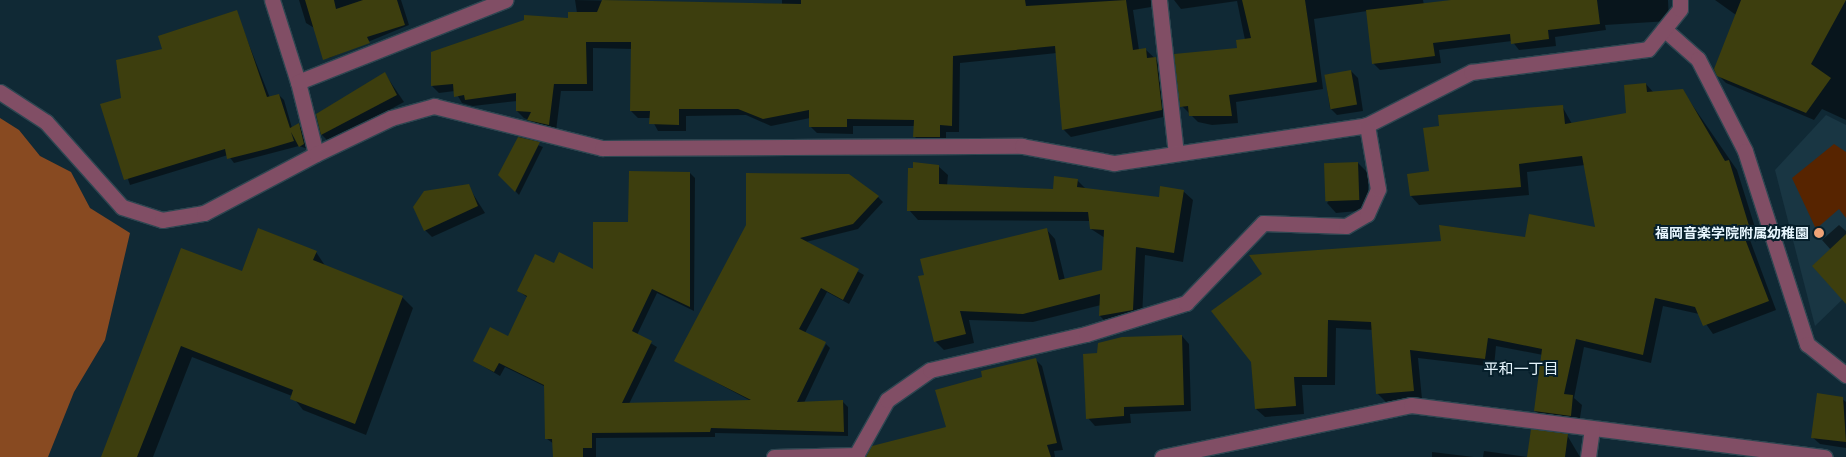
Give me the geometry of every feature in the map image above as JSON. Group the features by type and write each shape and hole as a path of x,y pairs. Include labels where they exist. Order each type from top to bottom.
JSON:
{"street":[{"path":"272,0 298,82 316,154"},
{"path":"298,82 505,0"},
{"path":"1158,0 1176,153"},
{"path":"0,92 46,122 122,206 162,220 204,213 316,154 391,118 434,106 602,148 900,143 1022,146 1114,163 1367,124 1471,72 1648,49 1680,9 1680,0"},
{"path":"1664,28 1698,59 1745,151 1807,344 1846,375"},
{"path":"774,457 856,456 888,400 930,370 1086,334 1186,303 1263,223 1346,226 1367,214 1378,189 1367,124"},
{"path":"1162,457 1411,406 1825,457"},
{"path":"1588,457 1592,428"}],"shaded area":[{"name":"福岡音楽学院附属幼稚園","path":"1826,115 1846,125 1846,296 1815,326 1775,170"},
{"path":"0,118 19,130 40,156 71,172 90,208 130,233 105,340 74,392 48,457 0,457"},
{"path":"1834,144 1846,152 1846,218 1839,209 1816,229 1792,178"}],"building":[{"path":"305,0 334,0 336,9 363,0 397,0 405,25 367,37 370,43 323,60"},
{"path":"602,0 801,4 801,0 1025,0 1026,6 1126,0 1133,50 1146,48 1147,58 1156,57 1162,110 1062,130 1055,46 953,56 952,126 940,125 940,137 913,137 914,120 847,119 847,127 809,127 809,110 763,119 738,109 679,109 679,125 649,124 650,111 630,111 631,42 586,42 587,84 554,84 549,125 527,120 531,112 516,111 516,93 465,100 464,95 454,97 453,84 431,86 431,52 524,20 524,15 568,18 568,12 597,12"},
{"path":"1242,0 1305,0 1317,82 1229,95 1232,116 1189,116 1188,106 1180,107 1174,54 1237,48 1236,40 1251,38"},
{"path":"1451,0 1597,0 1600,24 1548,30 1549,39 1511,44 1510,34 1433,43 1435,56 1372,64 1366,10"},
{"path":"1741,0 1846,0 1811,64 1831,78 1806,113 1717,76 1714,69"},
{"path":"237,10 267,97 279,94 290,128 299,123 304,144 299,147 291,132 294,141 267,149 227,159 225,149 124,180 100,104 121,98 116,60 162,49 158,36"},
{"path":"1351,70 1357,104 1330,109 1324,75"},
{"path":"385,72 397,95 321,135 316,114"},
{"path":"1646,83 1647,92 1683,89 1725,161 1729,160 1750,229 1742,231 1769,301 1703,326 1695,307 1655,298 1643,355 1576,339 1564,394 1573,395 1571,416 1534,411 1542,349 1488,338 1485,359 1410,350 1414,391 1376,394 1371,322 1328,320 1327,377 1294,377 1296,406 1255,409 1251,362 1211,311 1262,274 1249,255 1441,241 1439,225 1525,237 1529,214 1595,227 1582,156 1519,164 1521,187 1410,196 1407,174 1429,171 1423,128 1439,126 1438,115 1563,105 1565,124 1626,113 1624,85"},
{"path":"518,137 540,142 515,192 498,175"},
{"path":"913,162 939,165 939,184 1053,189 1054,176 1078,179 1077,187 1159,197 1160,186 1184,190 1174,253 1136,247 1133,310 1099,316 1100,294 1023,314 960,311 966,334 934,342 918,276 924,275 920,259 1047,228 1059,280 1102,270 1104,230 1090,229 1088,212 907,211 908,168 913,168"},
{"path":"1358,162 1359,200 1325,201 1324,163"},
{"path":"629,171 690,172 690,307 652,289 632,331 652,341 622,403 751,400 674,361 746,225 746,173 849,174 879,196 853,224 800,238 859,269 843,300 821,288 799,329 826,342 797,402 843,400 844,432 711,428 710,432 592,433 592,448 583,448 583,457 553,457 552,439 545,439 544,385 499,363 494,372 473,361 490,327 508,336 527,296 517,291 535,254 554,263 559,252 593,269 593,222 628,222"},
{"path":"469,184 478,206 424,231 413,207 424,191"},
{"path":"258,228 317,251 313,260 403,296 355,424 290,399 293,390 181,346 137,457 101,457 181,248 242,271"},
{"path":"1846,234 1846,304 1812,266"},
{"path":"1182,335 1184,405 1124,407 1124,416 1086,419 1083,354 1097,353 1098,343 1122,337"},
{"path":"1036,358 1057,443 1047,445 1051,457 866,457 872,446 946,427 935,390 982,377 981,371"},
{"path":"1817,393 1843,397 1846,442 1811,438"},
{"path":"1531,429 1568,434 1565,457 1527,457"}],"place":[{"name":"福岡音楽学院附属幼稚園","path":"1819,233"}],"district":[{"name":"平和一丁目","path":"1521,369"}]}
